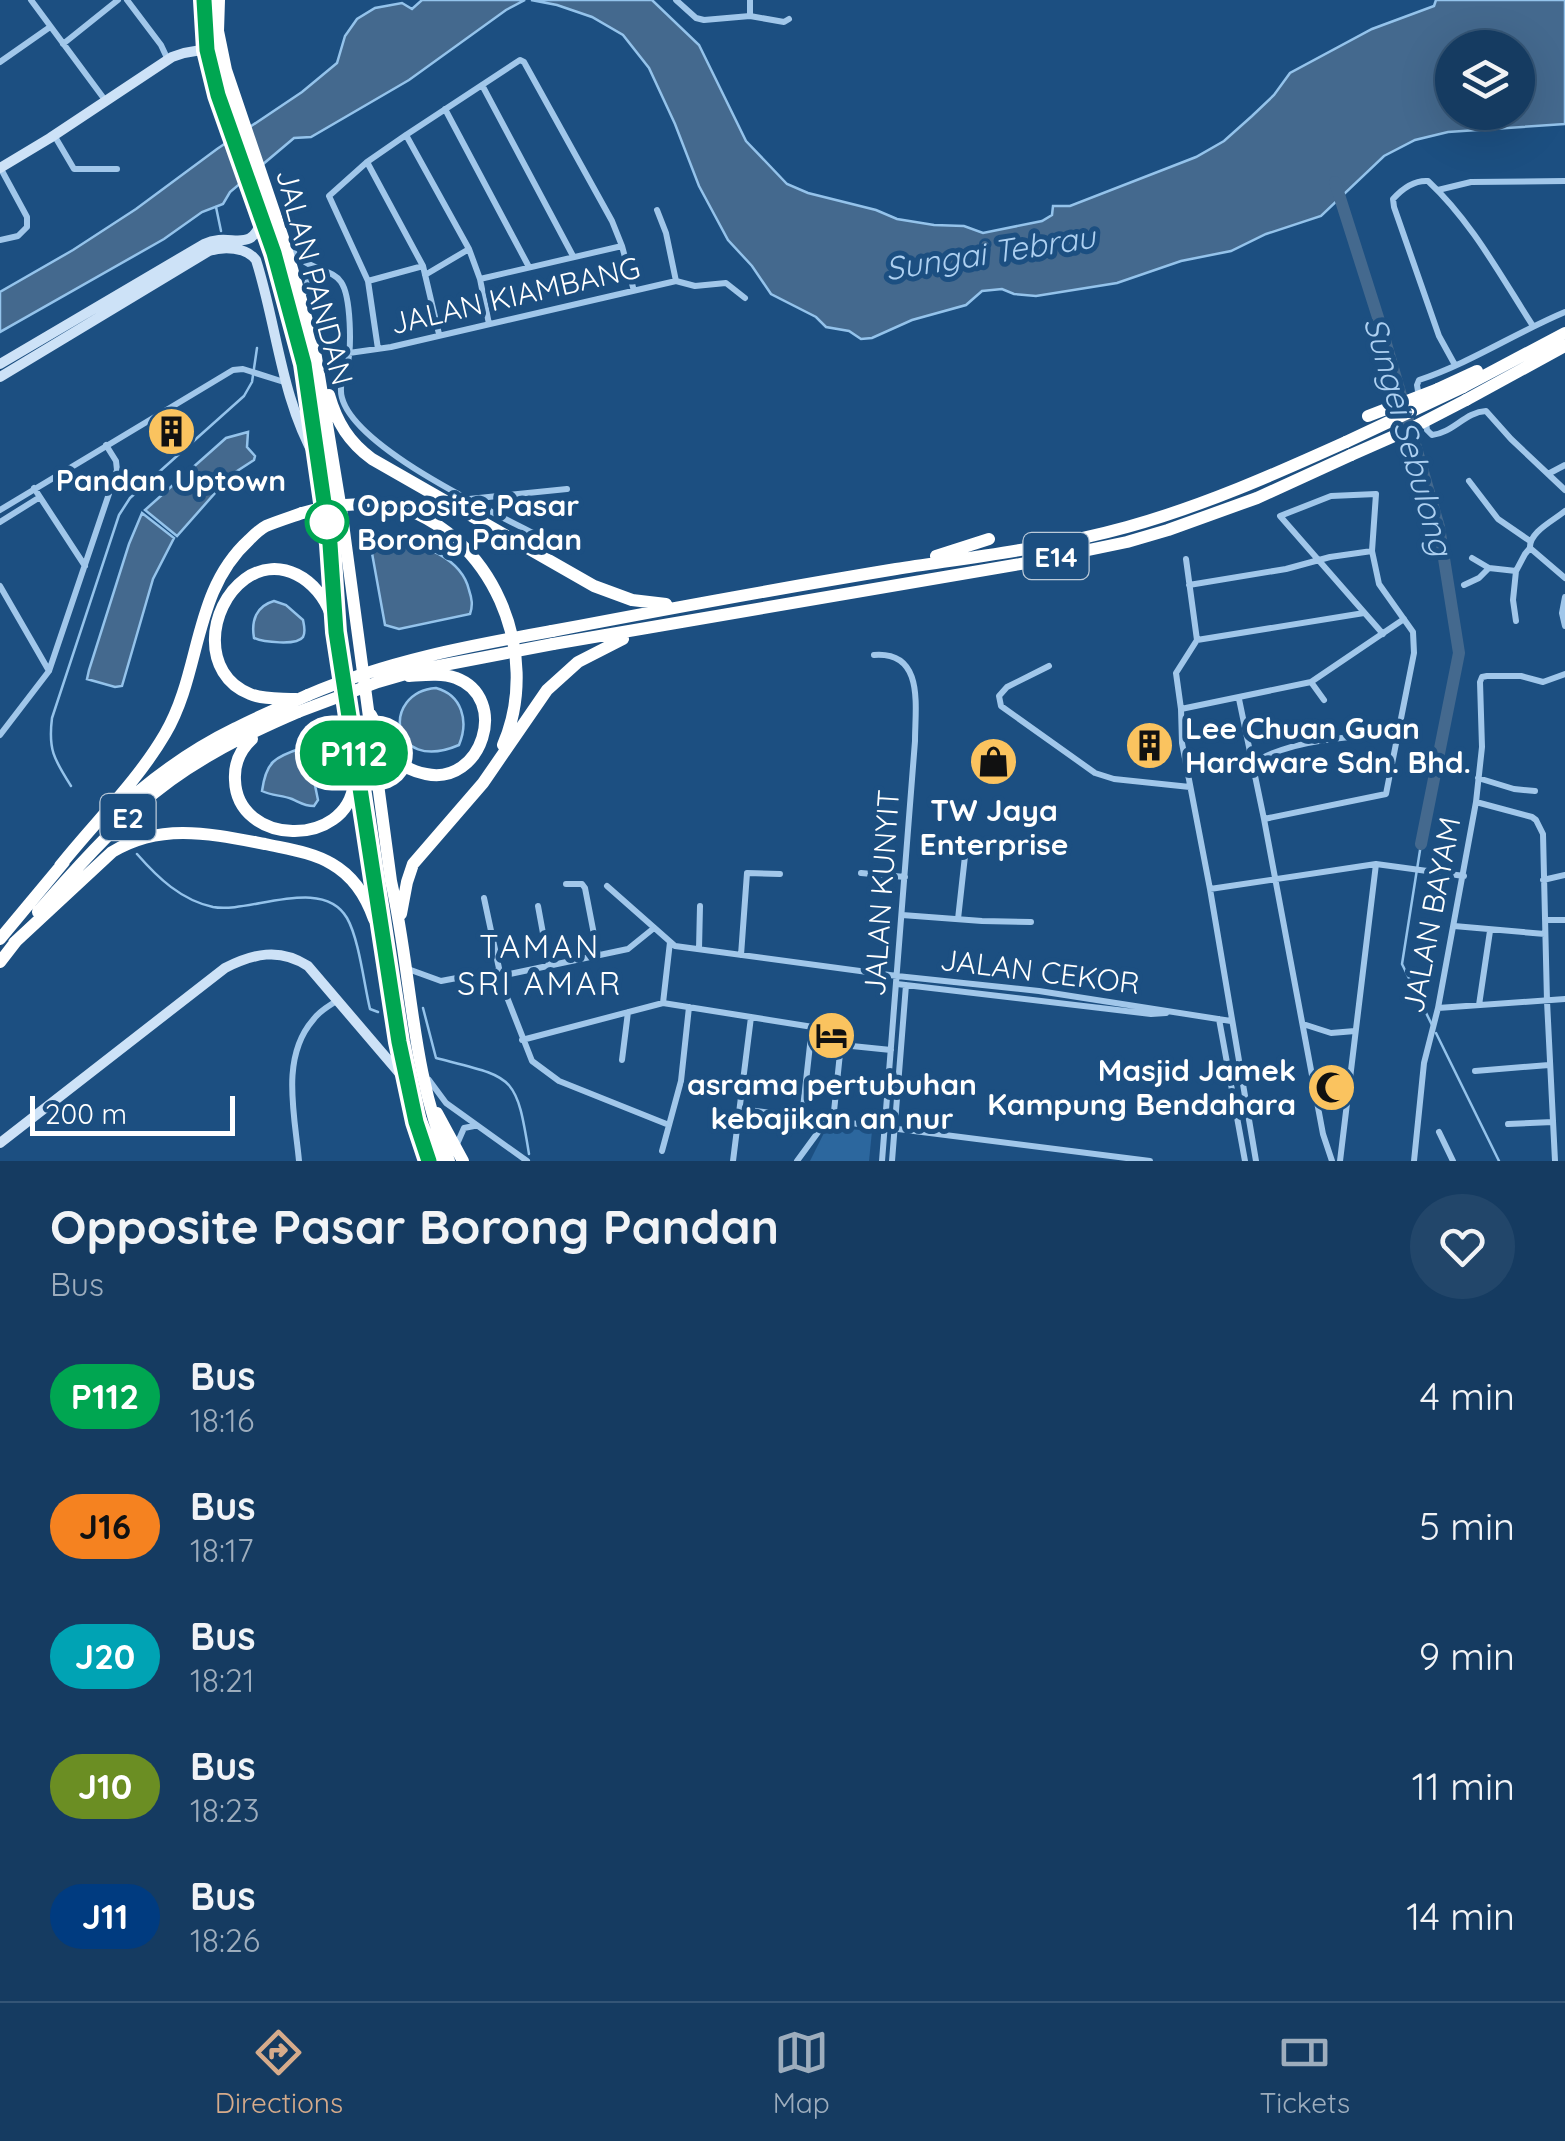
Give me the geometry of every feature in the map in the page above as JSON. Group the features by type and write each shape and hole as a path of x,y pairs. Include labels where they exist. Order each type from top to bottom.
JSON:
{"highway":[{"name":"JALAN PANDAN","path":"204,0 207,50 228,126 262,218 298,340 330,544 336,632 397,1028 409,1089 437,1161"},
{"name":"JALAN PANDAN","path":"218,0 220,48 268,189 314,345 342,516 391,881 416,971 424,1089 438,1137 456,1157"},
{"name":"E14","path":"1465,394 1565,333"},
{"path":"1362,416 1402,405 1544,344"},
{"path":"314,345 335,415 348,438 372,459 594,586 632,600 688,605"},
{"name":"E14","path":"302,702 379,668 437,652 644,630 1127,542 1257,498 1349,449 1565,346"},
{"name":"E14","path":"397,677 688,605 1025,549 1126,527 1349,449"},
{"path":"60,866 131,782 167,731 179,705 210,594 240,548 263,527 328,506 389,504 418,514 443,528 488,575 508,621 516,693 506,737 483,782"},
{"path":"896,569 989,539"},
{"path":"302,702 261,698 240,690 223,675 214,644 222,612 231,594 245,580 266,571 287,571 302,576 319,591 336,632"},
{"path":"400,920 413,864 483,782 547,690 578,662 644,630"},
{"path":"368,708 402,765 422,774 446,776 474,758 484,737 485,716 478,697 466,684 431,674 397,677"},
{"name":"E2","path":"0,962 7,941 60,866 136,794 186,758 233,729 302,702 397,677"},
{"name":"E2","path":"7,941 140,804 195,764 302,702"},
{"path":"269,724 242,750 234,774 243,808 258,821 300,832 320,828 349,804 356,768"},
{"path":"7,941 112,852 166,832 192,832 312,854 334,864 361,890 386,956"},
{"path":"409,1089 429,1161"}],"street":[{"path":"31,0 106,101"},
{"path":"63,44 118,0"},
{"path":"127,0 168,60"},
{"path":"676,0 696,18 704,20 750,16 784,22 789,19"},
{"path":"750,0 750,16"},
{"path":"0,62 50,27"},
{"path":"0,240 24,232 26,217 0,168 168,60 207,50"},
{"path":"378,349 368,282 329,196 406,134 520,60 612,221 634,291"},
{"path":"482,85 573,256"},
{"path":"445,109 529,267"},
{"path":"406,134 468,249 480,279 489,324"},
{"path":"54,136 74,168 117,169"},
{"path":"367,162 424,271 438,334"},
{"path":"1455,366 1439,336 1394,207 1393,199 1399,192 1419,180 1428,180 1463,216 1532,326"},
{"path":"1438,190 1471,182 1565,181"},
{"name":"JALAN KIAMBANG","path":"349,353 676,282 657,210"},
{"path":"237,245 256,236 262,218"},
{"path":"284,241 303,263 334,275 344,287 349,353 341,395 362,429 402,461 533,532"},
{"path":"0,364 181,262 223,243 237,245 256,260 302,434 319,464"},
{"path":"480,279 622,246"},
{"path":"368,282 424,271 468,249"},
{"path":"0,377 181,262"},
{"path":"304,307 306,282 323,272"},
{"path":"676,282 694,286 726,283 745,298"},
{"path":"1565,312 1416,384 1427,430 1432,434 1441,434 1477,412 1486,411 1565,490"},
{"path":"1,506 233,370 240,368 286,382"},
{"path":"0,735 49,671 117,470 116,460 106,446"},
{"path":"1548,474 1565,464"},
{"path":"1469,481 1498,520 1565,578"},
{"path":"34,488 86,566"},
{"path":"468,499 567,489"},
{"path":"1264,819 1386,794 1414,653 1413,632 1380,584 1372,551 1377,498 1374,492 1331,496 1280,516 1382,634"},
{"path":"0,522 40,498"},
{"path":"1516,621 1516,571 1530,544 1565,511"},
{"path":"1189,584 1372,551"},
{"path":"1472,558 1489,568 1516,571"},
{"path":"1186,559 1197,640 1176,673 1182,743 1256,1161"},
{"path":"1464,585 1480,578 1489,568"},
{"path":"0,586 49,671"},
{"path":"1565,596 1565,626"},
{"path":"1197,640 1364,614"},
{"path":"1181,709 1311,682 1404,619"},
{"name":"JALAN KUNYIT","path":"874,655 897,658 910,672 916,689 900,982 882,1161"},
{"path":"1050,666 1007,688 999,696 1001,706 1094,773 1114,780 1190,786"},
{"name":"JALAN BAYAM","path":"1414,1161 1426,1054 1476,802 1482,747 1482,677 1521,676 1543,682 1565,674"},
{"path":"1311,682 1324,700"},
{"path":"1239,699 1332,1161"},
{"path":"1252,765 1272,752 1348,736 1400,734"},
{"path":"1478,778 1535,791"},
{"path":"1476,802 1525,814 1536,820 1542,834 1555,1161"},
{"path":"958,919 964,856"},
{"path":"1210,889 1376,864 1464,876"},
{"path":"1340,1161 1376,864"},
{"path":"742,954 747,873 780,874"},
{"path":"861,873 905,877"},
{"path":"1543,880 1565,875"},
{"path":"566,884 582,884 585,888 598,955"},
{"name":"JALAN CEKOR","path":"607,886 675,946 921,986 1151,1014 1177,1012"},
{"path":"484,898 499,973 532,1062 559,1081 669,1124"},
{"path":"538,906 549,966"},
{"path":"698,949 700,906"},
{"path":"902,915 1031,922"},
{"path":"1545,920 1565,920"},
{"path":"1454,926 1545,934"},
{"path":"416,971 440,981 549,966 633,946 654,928"},
{"path":"1480,1005 1490,931"},
{"path":"663,1003 670,942"},
{"path":"0,1143 225,968 263,954 296,958 320,977 409,1089"},
{"name":"JALAN KUNYIT","path":"892,1161 905,999 900,982"},
{"name":"JALAN CEKOR","path":"900,982 1038,991 1232,1021"},
{"path":"905,999 921,986"},
{"path":"298,1161 292,1092 297,1052 309,1024 338,1000"},
{"path":"1437,1010 1565,1000"},
{"path":"522,1040 663,1003 838,1031 842,1034 842,1045 830,1120 797,1161"},
{"path":"662,1151 680,1081 689,1007"},
{"path":"1232,1010 1219,1019 1245,1161"},
{"path":"622,1060 628,1012"},
{"path":"733,1161 751,1017"},
{"path":"1302,1024 1331,1033 1355,1031"},
{"path":"802,1117 812,1026"},
{"path":"362,1029 382,1040 392,1036 397,1028"},
{"path":"842,1045 892,1050"},
{"path":"1475,1072 1549,1065"},
{"path":"421,1066 443,1100 527,1161"},
{"path":"740,1109 1150,1161"},
{"path":"1508,1124 1552,1122"},
{"path":"456,1157 464,1128 480,1128"},
{"path":"1439,1132 1453,1161"}],"shaded area":[{"path":"827,1127 872,1131 869,1161 810,1161"}],"water":[{"path":"422,0 525,0 409,80 311,137 294,138 230,192 223,204 202,212 164,239 0,332 0,292 136,209 302,92 337,63 345,36 357,19 375,8 402,3 412,9"},
{"name":"Sungai Tebrau","path":"531,0 652,0 699,45 746,141 787,184 897,219 964,226 983,233 1042,221 1052,215 1053,206 1070,206 1196,157 1224,141 1252,116 1290,73 1372,29 1434,6 1436,0 1565,0 1565,124 1535,126 1535,30 1435,30 1435,130 1477,130 1415,140 1384,156 1321,216 1266,234 1231,251 1181,261 1117,283 1036,296 1002,289 982,291 966,305 861,339 849,331 826,327 816,317 771,294 728,240 699,186 649,68 623,35 592,17"},
{"path":"248,432 247,447 254,460 231,475 177,536 145,510 226,438"},
{"path":"142,513 174,538 153,579 122,686 115,687 87,679"},
{"path":"368,531 416,544 444,557 464,577 472,605 470,614 399,629 385,625"},
{"path":"274,601 286,605 303,620 300,640 254,638 256,615"},
{"path":"436,688 452,696 461,710 462,736 459,745 436,751 418,749 406,741 401,716 418,693"},
{"path":"302,748 308,751 318,800 314,806 262,791 273,762"}],"waterway":[{"name":"Sungei Sebulong","path":"1335,182 1439,527 1459,653 1421,844"},
{"path":"216,207 221,231"},
{"path":"71,786 54,754 52,718 119,515 130,498 244,396 252,382 257,348"},
{"path":"1421,844 1402,964 1432,1025"},
{"path":"137,854 171,887 213,907 303,897 336,905 351,927 370,1009 378,1012"},
{"path":"423,1008 436,1058 482,1070 507,1083 520,1108 529,1154"},
{"path":"1436,1033 1499,1161"}],"bus line":[{"name":"P112","path":"204,0 207,50 218,95 274,253 304,364 356,768 399,1042 416,1122 429,1161"}],"place":[{"name":"Pandan Uptown","path":"171,431"},
{"name":"Opposite Pasar Borong Pandan","path":"327,522"},
{"name":"Lee Chuan Guan Hardware Sdn. Bhd.","path":"1150,745"},
{"name":"TW Jaya Enterprise","path":"994,761"},
{"name":"asrama pertubuhan kebajikan an nur","path":"832,1035"},
{"name":"Masjid Jamek Kampung Bendahara","path":"1331,1087"}],"district":[{"name":"TAMAN SRI AMAR","path":"540,964"}]}
